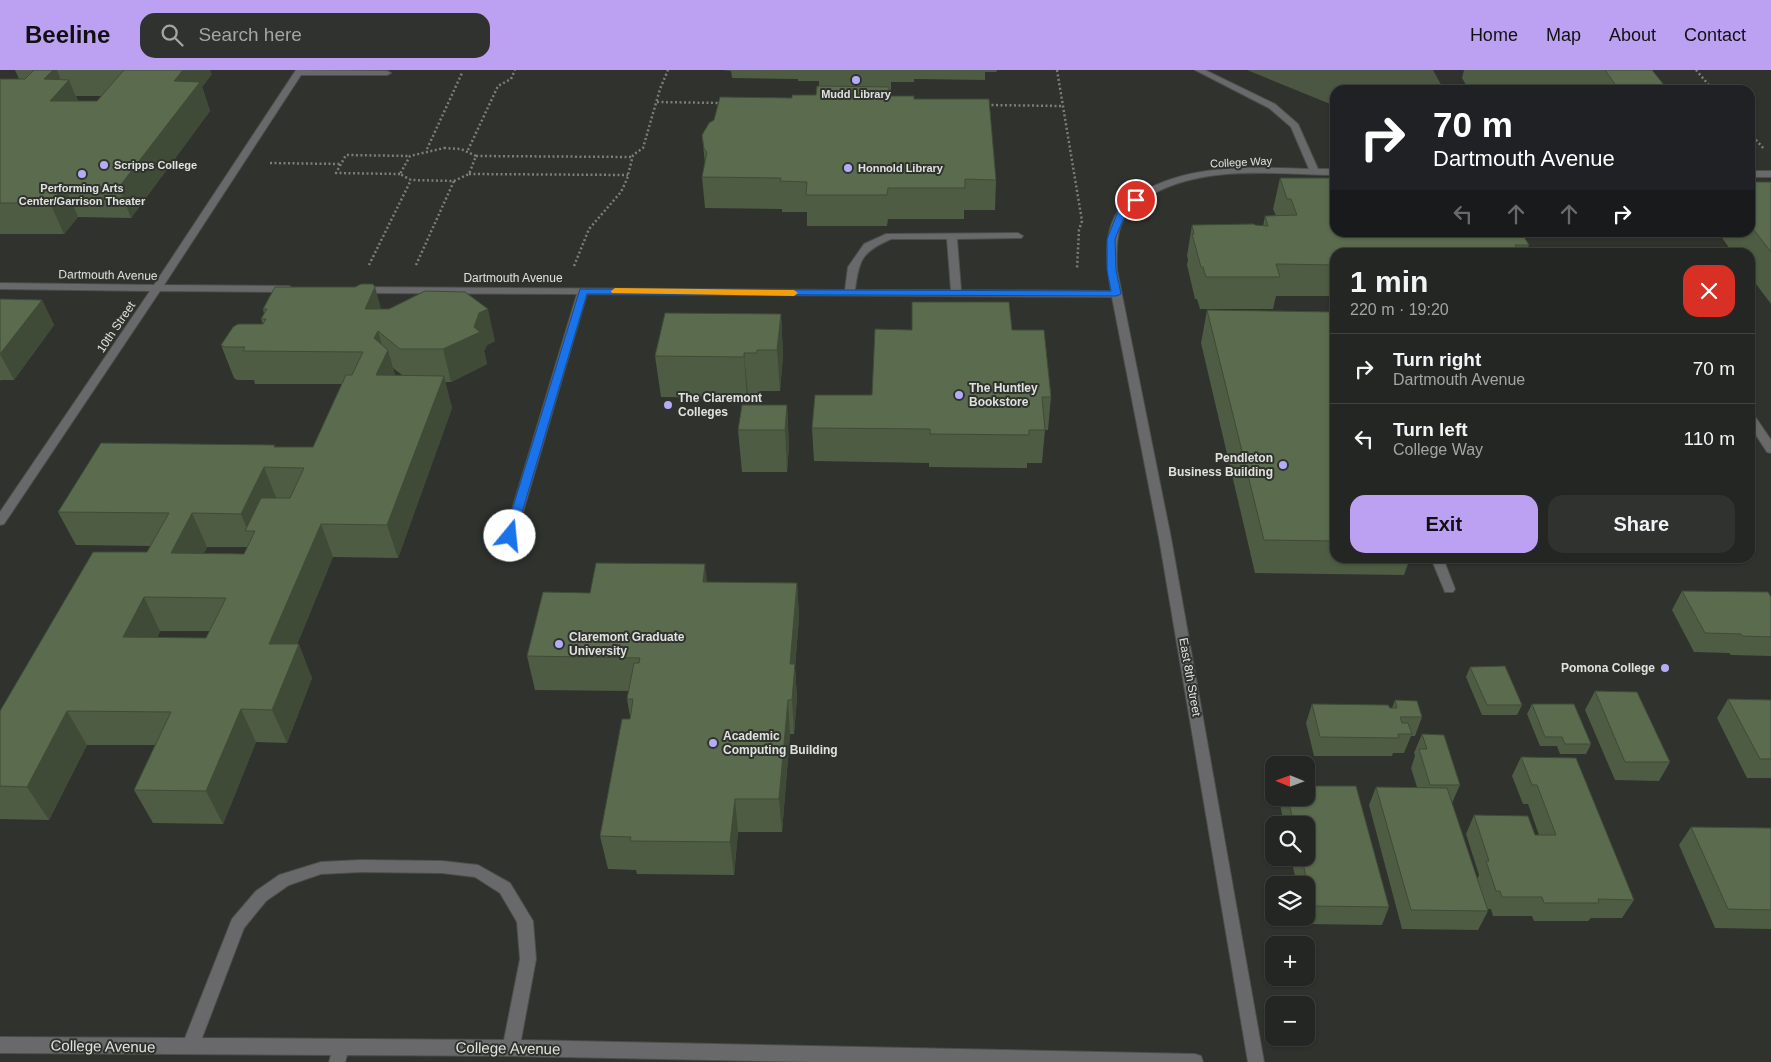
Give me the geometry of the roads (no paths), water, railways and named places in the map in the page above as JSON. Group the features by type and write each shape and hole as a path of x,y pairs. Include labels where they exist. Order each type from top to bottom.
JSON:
{"street":[{"path":"1200,70 1272,106 1295,126 1315,172"},
{"path":"299,72 387,73"},
{"name":"10th Street","path":"0,521 157,288 299,72"},
{"name":"College Way","path":"1116,294 1112,270 1111,239 1123,209 1148,190 1182,178 1220,172 1330,172"},
{"path":"1755,174 1771,174"},
{"path":"850,293 853,267 867,246 889,236 1018,236"},
{"path":"952,236 956,294"},
{"name":"Dartmouth Avenue","path":"0,286 303,289"},
{"name":"Dartmouth Avenue","path":"352,290 1116,294"},
{"path":"510,536 583,291"},
{"name":"East 8th Street","path":"1116,294 1165,538 1256,1062"},
{"path":"1755,425 1771,449"},
{"path":"1439,563 1449,589"},
{"path":"190,1047 238,924 261,896 284,880 321,868 361,866 442,867 478,871 505,888 525,921 528,959 511,1048"},
{"name":"College Avenue","path":"0,1044 190,1047 339,1055 511,1048 1195,1062"}],"place":[{"name":"Mudd Library","path":"856,80"},
{"name":"Scripps College","path":"104,165"},
{"name":"Honnold Library","path":"848,168"},
{"name":"Performing Arts Center/Garrison Theater","path":"82,174"},
{"name":"The Huntley Bookstore","path":"959,395"},
{"name":"The Claremont Colleges","path":"668,405"},
{"name":"Pendleton Business Building","path":"1283,465"},
{"name":"Claremont Graduate University","path":"559,644"},
{"name":"Pomona College","path":"1665,668"},
{"name":"Academic Computing Building","path":"713,743"}]}
